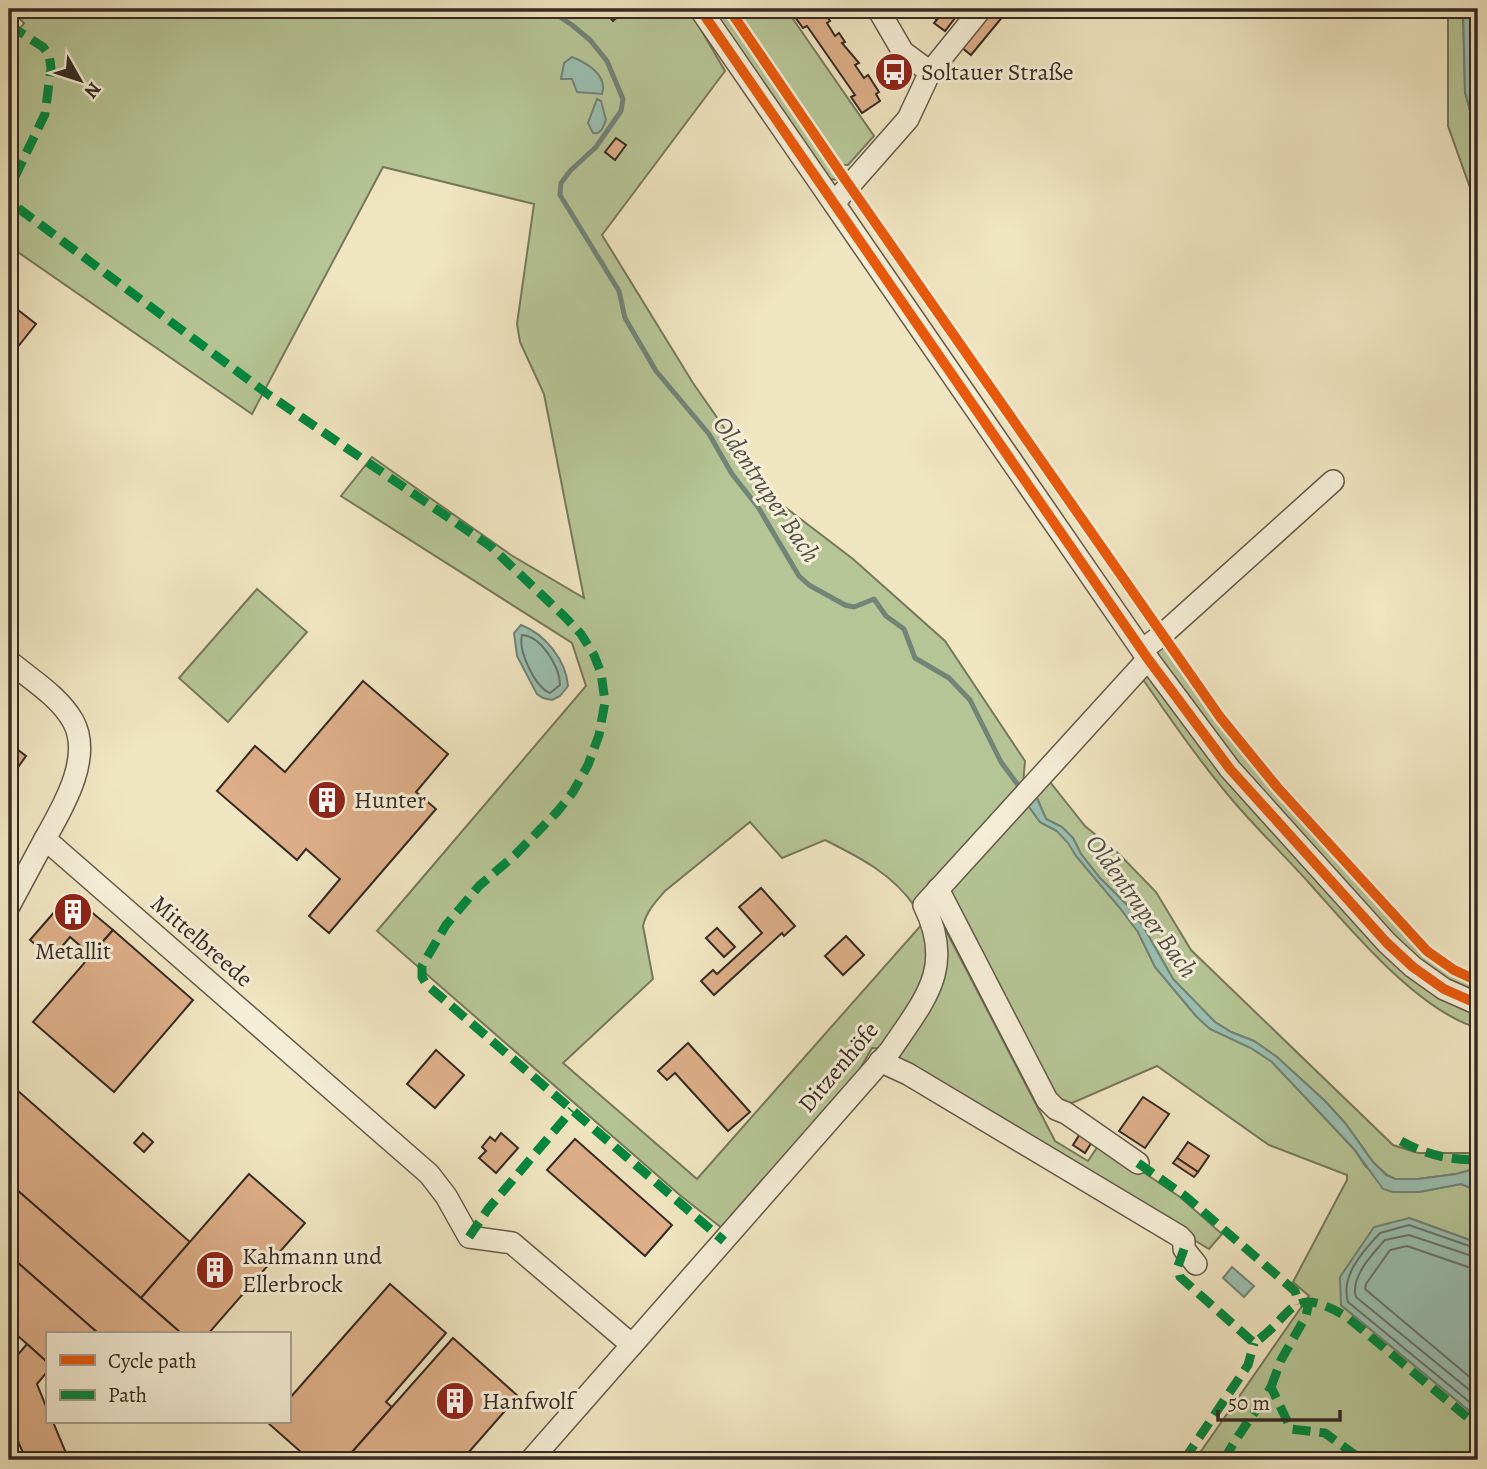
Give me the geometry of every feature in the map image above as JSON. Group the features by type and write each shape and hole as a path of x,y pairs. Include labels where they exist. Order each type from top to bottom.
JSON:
{"street":[{"path":"700,9 1145,654 1239,779 1387,943 1413,967 1444,989 1478,1004"},
{"path":"878,9 903,52 930,72"},
{"path":"834,203 908,119 930,72 981,9"},
{"path":"1138,1163 1066,1113 1056,1109 1047,1100 938,889 1162,635 1333,481"},
{"path":"9,661 56,700 68,713 78,734 78,758 71,787 9,906"},
{"name":"Mittelbreede","path":"46,839 429,1174 446,1196 469,1237 512,1242 632,1345"},
{"name":"Ditzenhöfe","path":"531,1460 890,1051 933,981 939,951 924,905 938,889"},
{"path":"880,1061 908,1074 1179,1236 1184,1241 1184,1249 1196,1264"}],"shaded area":[{"path":"20,9 689,9 725,71 602,235 693,383 773,498 853,559 945,641 1025,761 1023,784 915,907 886,876 838,846 825,840 782,858 750,822 665,891 646,916 643,926 653,979 563,1063 697,1179 923,923 932,955 926,979 884,1049 872,1048 853,1081 723,1229 681,1196 377,931 586,686 572,643 341,496 372,457 511,555 584,598 544,394 520,342 517,324 534,204 383,167 252,414 9,246 9,43 24,23 18,17"},
{"path":"711,9 723,9 840,180 829,179"},
{"path":"735,9 786,9 874,136 848,165 841,165"},
{"path":"1448,9 1463,9 1465,92 1478,139 1478,210 1448,126"},
{"path":"257,589 307,632 228,722 179,678"},
{"path":"1166,644 1237,746 1396,924 1438,964 1478,984 1478,995 1447,981 1393,938 1209,730 1154,650"},
{"path":"1148,676 1247,801 1478,1013 1478,1028 1455,1019 1432,1005 1365,945 1221,787 1142,678"},
{"path":"1050,782 1085,826 1119,854 1156,892 1191,950 1393,1145 1418,1153 1478,1153 1478,1168 1418,1179 1395,1179 1387,1175 1373,1162 1345,1123 1325,1101 1277,1057 1254,1041 1215,1022 1173,979 1144,928 1081,854 1073,838 1062,827 1046,819 1036,796"},
{"path":"1027,804 1040,822 1057,831 1069,843 1076,856 1138,932 1155,967 1196,1016 1210,1029 1251,1048 1272,1062 1354,1149 1366,1167 1419,1192 1461,1184 1478,1191 1478,1243 1409,1218 1341,1305 1478,1418 1478,1460 1195,1460 1309,1296 1293,1282 1347,1180 1347,1175 1269,1145 1157,1066 1063,1107 946,894"},
{"path":"940,919 1055,1141 1088,1161 1100,1143 1180,1197 1222,1234 1209,1249 908,1067 896,1055 938,984"}],"water":[{"path":"1463,9 1478,9 1478,139 1465,92"},
{"path":"572,57 595,71 602,81 602,94 577,92 572,79 561,79 564,63"},
{"path":"597,99 601,101 606,120 598,133 593,133 588,123"},
{"path":"521,625 546,641 563,667 568,686 560,696 552,700 537,694 517,656 514,633"},
{"path":"1036,796 1046,819 1062,827 1073,838 1081,854 1100,878 1127,905 1144,928 1173,979 1215,1022 1254,1041 1277,1057 1325,1101 1386,1175 1395,1179 1418,1179 1478,1168 1478,1191 1461,1184 1419,1192 1393,1192 1383,1189 1354,1149 1272,1062 1251,1048 1210,1029 1196,1016 1155,967 1138,932 1068,843 1057,831 1040,822 1027,804"},
{"path":"1409,1218 1478,1243 1478,1418 1341,1305 1340,1277 1374,1227"},
{"path":"1232,1267 1254,1286 1244,1297 1223,1278"}],"building":[{"path":"614,9 624,11 613,21 608,15"},
{"path":"798,9 822,9 835,36 839,33 845,42 842,43 859,63 855,65 864,78 868,75 879,92 876,94 880,101 862,113 851,97 855,95 807,26 803,28 792,13"},
{"path":"946,9 937,20 927,11 924,14 920,11"},
{"path":"946,9 962,9 945,31 934,23"},
{"path":"992,9 1009,9 971,55 961,47"},
{"path":"616,138 626,145 615,160 605,152"},
{"path":"9,303 36,324 9,358"},
{"name":"Hunter","path":"363,681 448,754 416,792 436,809 329,933 309,916 340,879 306,849 297,860 217,791 255,746 285,772"},
{"path":"9,743 26,756 9,780"},
{"path":"761,888 795,926 784,936 782,933 714,995 701,981 713,970 717,974 762,933 739,907"},
{"name":"Metallit","path":"70,894 113,930 91,955 70,937 54,956 46,949 44,952 30,940"},
{"path":"717,928 735,947 724,957 706,938"},
{"path":"113,930 193,1000 114,1092 33,1022"},
{"path":"846,936 864,955 843,975 825,956"},
{"path":"688,1043 750,1112 728,1131 675,1073 667,1080 658,1071"},
{"path":"436,1050 464,1075 435,1108 407,1084"},
{"path":"9,1083 190,1242 141,1298 9,1183"},
{"path":"1143,1097 1169,1114 1145,1148 1119,1131"},
{"path":"1083,1129 1095,1137 1085,1153 1073,1145"},
{"path":"143,1133 153,1142 144,1152 134,1143"},
{"path":"501,1133 518,1148 496,1173 479,1158 486,1151 482,1147 490,1137 495,1141"},
{"path":"575,1139 672,1225 645,1256 547,1170"},
{"path":"1188,1142 1209,1156 1198,1172 1177,1158"},
{"path":"1177,1158 1198,1172 1194,1177 1173,1163"},
{"name":"Kahmann und Ellerbrock","path":"249,1174 305,1223 210,1332 180,1332 141,1298"},
{"path":"17,1190 180,1332 97,1332 9,1255 9,1200"},
{"path":"9,1255 97,1332 46,1332 46,1361 9,1328"},
{"path":"390,1284 446,1333 386,1402 392,1407 345,1460 310,1460 269,1424 290,1424 290,1398"},
{"name":"Hanfwolf","path":"453,1338 518,1396 462,1460 345,1460"},
{"path":"27,1344 46,1361 46,1373 37,1384 46,1406 46,1424 54,1424 66,1453 49,1460 26,1460 9,1420 9,1365"}],"waterway":[{"name":"Oldentruper Bach","path":"512,9 554,13 572,25 590,40 607,61 623,99 621,111 596,147 561,183 560,195 619,291 625,318 656,371 709,434 732,474 758,507 799,576 809,585 845,605 854,607 874,599 886,616 904,629 915,658 949,678 970,700 1001,762 1021,789"}],"marked path":[{"path":"9,25 43,47 49,55 51,68 45,114 9,189 9,198 14,205 269,395 490,546 564,616 581,634 594,655 601,673 605,702 599,735 588,765 573,792 557,812 515,855 479,886 446,925 422,966 422,977 427,985 724,1241"},
{"path":"469,1237 488,1209 572,1110"},
{"path":"1401,1141 1438,1156 1478,1160"},
{"path":"1138,1163 1185,1196 1295,1291 1299,1304"},
{"path":"1184,1249 1178,1266 1180,1277 1254,1343 1294,1307 1314,1302 1328,1307 1347,1317 1478,1426"},
{"path":"1271,1387 1281,1360 1306,1316 1309,1302"},
{"path":"1184,1460 1248,1365 1254,1343"},
{"path":"1224,1460 1271,1387 1291,1429 1325,1433 1362,1460"}],"cycle path":[{"path":"700,9 1148,659 1230,769 1387,943 1413,967 1444,989 1478,1004"},
{"path":"729,9 1220,717 1277,787 1427,951 1454,970 1478,981"}],"place":[{"name":"Soltauer Straße","path":"894,72"},
{"name":"Hunter","path":"327,800"},
{"name":"Metallit","path":"73,912"},
{"name":"Kahmann und Ellerbrock","path":"215,1270"},
{"name":"Hanfwolf","path":"455,1401"}]}
